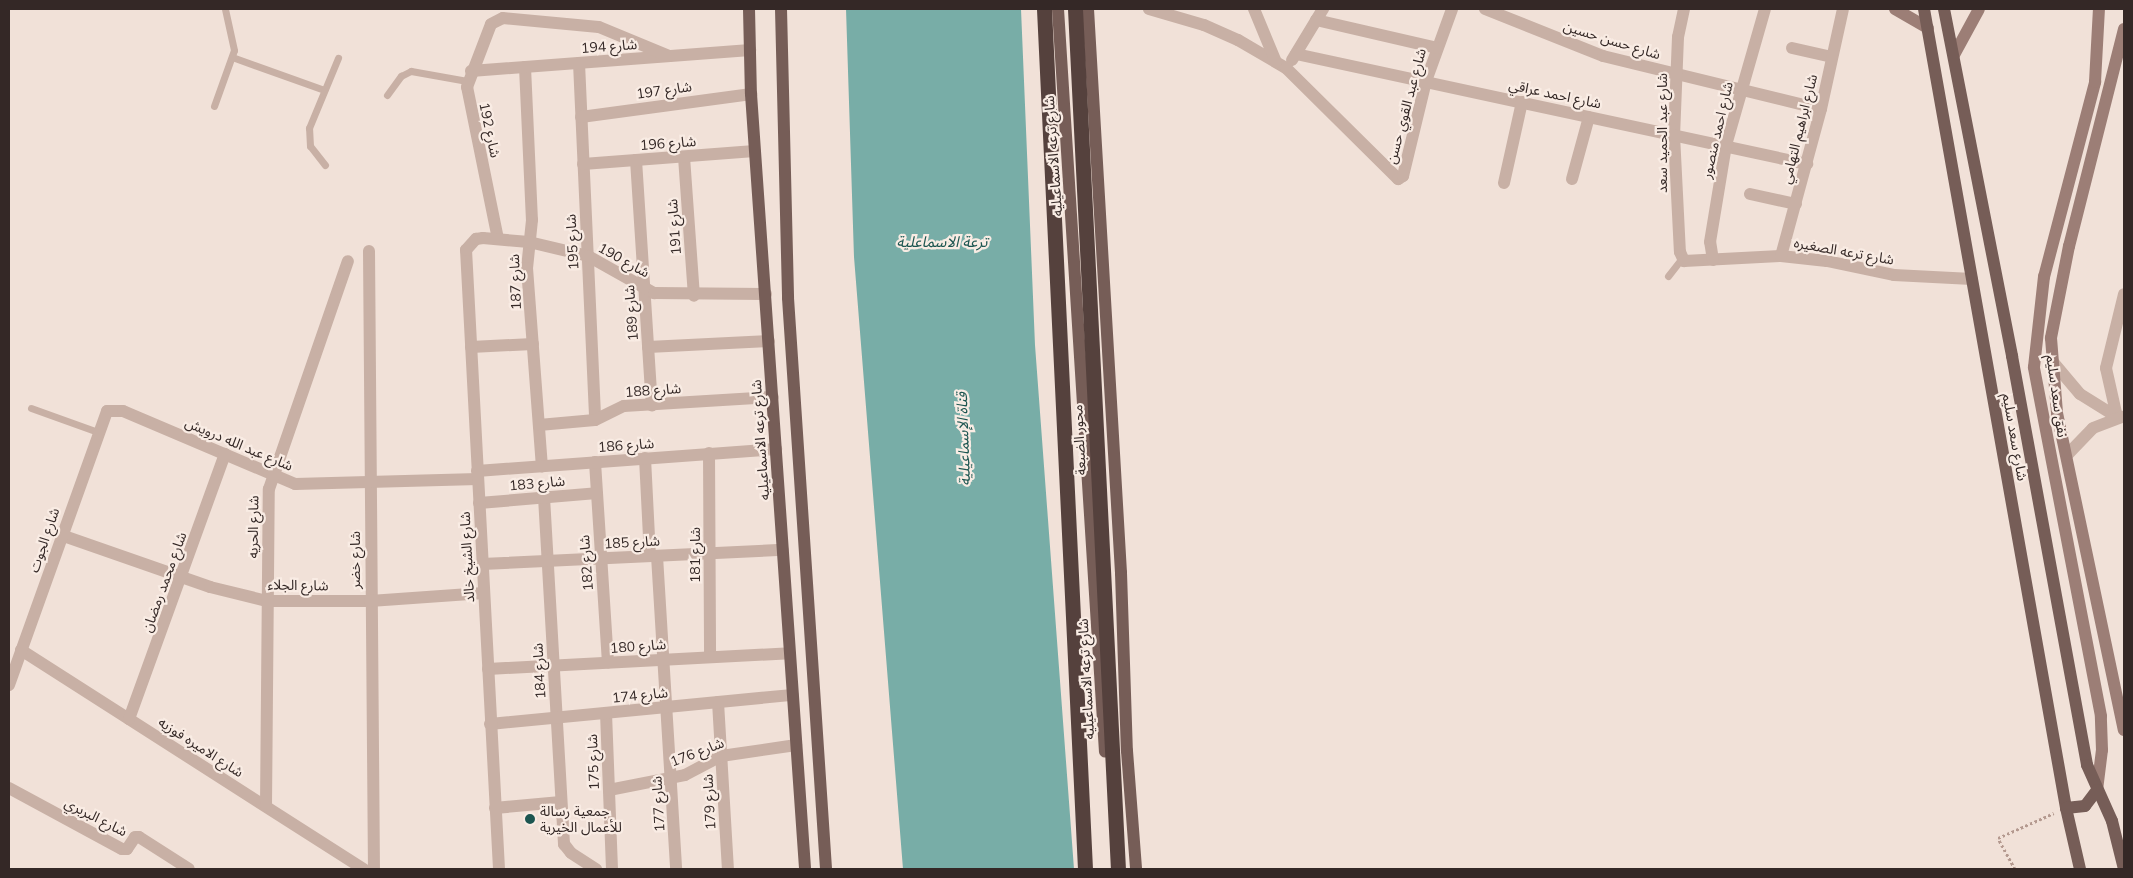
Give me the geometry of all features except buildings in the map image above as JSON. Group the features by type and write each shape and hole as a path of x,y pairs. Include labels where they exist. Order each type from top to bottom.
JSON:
{"highway":[{"name":"محور الضبعة","path":"1044,9 1085,869"},
{"name":"محور الضبعة","path":"1075,9 1118,869"}],"main road":[{"name":"شارع ترعه الاسماعيليه","path":"749,9 751,94 805,869"},
{"path":"781,9 788,298 826,869"},
{"name":"شارع ترعه الاسماعيليه","path":"1058,9 1113,869"},
{"path":"1088,9 1121,572 1127,751 1136,869"},
{"name":"شارع سعد سليم","path":"1924,9 2066,808 2080,869"},
{"name":"شارع سعد سليم","path":"1944,9 2087,765 2123,851 2124,869"},
{"path":"2066,808 2085,806 2097,790"}],"street":[{"path":"1149,9 1171,12 1238,40 1281,65"},
{"path":"1281,65 1296,54 1323,9"},
{"name":"شارع عبد القوي حسن","path":"1281,65 1398,179 1403,176 1426,82 1452,9"},
{"name":"شارع حسن حسين","path":"1485,9 1603,56 1821,109"},
{"name":"شارع عبد الحميد سعد","path":"1682,258 1674,135 1678,37 1684,9"},
{"name":"شارع احمد منصور","path":"1713,260 1710,242 1726,145 1740,90 1765,9"},
{"name":"شارع ابراهيم التهامي","path":"1780,256 1807,164 1843,9"},
{"path":"1895,9 1928,28"},
{"path":"1954,55 1979,9"},
{"name":"نفق سعد سليم","path":"2097,790 2102,750 2101,716 2034,367 2044,278 2095,82 2099,9"},
{"path":"1258,11 1281,65"},
{"path":"469,76 487,29 502,18 599,27 670,56"},
{"path":"1316,20 1437,48"},
{"path":"2124,29 2069,246 2053,320 2052,361 2053,390 2124,730"},
{"path":"1792,48 1832,57"},
{"name":"شارع 194","path":"469,76 525,67 750,50"},
{"name":"شارع احمد عراقي","path":"1296,54 1726,145 1807,164"},
{"name":"شارع 195","path":"579,63 596,420"},
{"name":"شارع 187","path":"525,67 532,220 527,268 542,466"},
{"name":"شارع 192","path":"469,76 498,239"},
{"name":"شارع 197","path":"581,116 751,94"},
{"path":"1504,183 1522,102"},
{"path":"1572,178 1589,117"},
{"name":"شارع 196","path":"583,164 755,151"},
{"name":"شارع 191","path":"684,157 694,296"},
{"name":"شارع 189","path":"636,160 652,405"},
{"path":"1750,194 1796,204"},
{"name":"شارع 190","path":"470,243 483,238 529,242 588,256 654,293 694,296 766,294"},
{"name":"شارع الشيخ خالد","path":"470,243 466,250 499,869"},
{"name":"شارع خضر","path":"369,251 370,601 374,869"},
{"name":"شارع ترعه الصغيره","path":"1682,258 1687,262 1780,256 1827,261 1894,275 1972,279"},
{"name":"شارع الحريه","path":"266,806 268,502 272,476 348,261"},
{"path":"2121,417 2106,368 2124,294"},
{"path":"648,347 769,341"},
{"path":"471,347 533,344"},
{"path":"2052,361 2080,394 2121,417"},
{"name":"شارع 188","path":"539,425 596,420 617,407 773,397"},
{"name":"شارع عبد الله درويش","path":"112,409 225,454 272,476 307,485 371,483 478,475"},
{"name":"شارع الجوت","path":"10,677 104,416 112,409"},
{"path":"2067,455 2083,435 2121,417"},
{"name":"شارع 186","path":"478,475 542,466 776,448"},
{"name":"شارع 181","path":"709,453 710,657"},
{"name":"شارع محمد رمضان","path":"130,719 225,454"},
{"name":"شارع 177","path":"645,458 668,707 676,869"},
{"name":"شارع 182","path":"595,462 608,663"},
{"name":"شارع 183","path":"479,503 597,493"},
{"name":"شارع 184","path":"544,497 564,844 571,854 596,869"},
{"name":"شارع الجلاء","path":"62,535 182,577 267,601 370,601 484,593"},
{"name":"شارع 185","path":"482,564 783,550"},
{"name":"شارع الاميره فوزيه","path":"21,650 364,869"},
{"name":"شارع 180","path":"488,669 790,653"},
{"name":"شارع 174","path":"490,724 793,695"},
{"name":"شارع 179","path":"718,702 728,869"},
{"name":"شارع 175","path":"606,713 612,869"},
{"name":"شارع 176","path":"609,790 671,778 697,770 721,756 796,745"},
{"name":"شارع البربري","path":"9,788 122,849 127,849 135,837 139,837 190,869"},
{"path":"495,808 561,802"}],"lane":[{"path":"214,106 232,57 234,37 225,9"},
{"path":"232,57 324,90"},
{"path":"325,165 314,154 308,137 324,90 338,58"},
{"path":"387,95 401,76 411,71 469,76"},
{"path":"1668,276 1682,258"},
{"path":"31,408 98,432"}],"path":[{"path":"2015,869 1999,837 2066,808"}],"water":[{"name":"ترعة الاسماعلية","path":"846,9 1021,9 1035,345 1074,869 903,869 854,257"}],"place":[{"name":"جمعية رسالة للأعمال الخيرية","path":"530,819"}],"water label":[{"name":"قناة الإسماعيلية","path":"963,439"}]}
